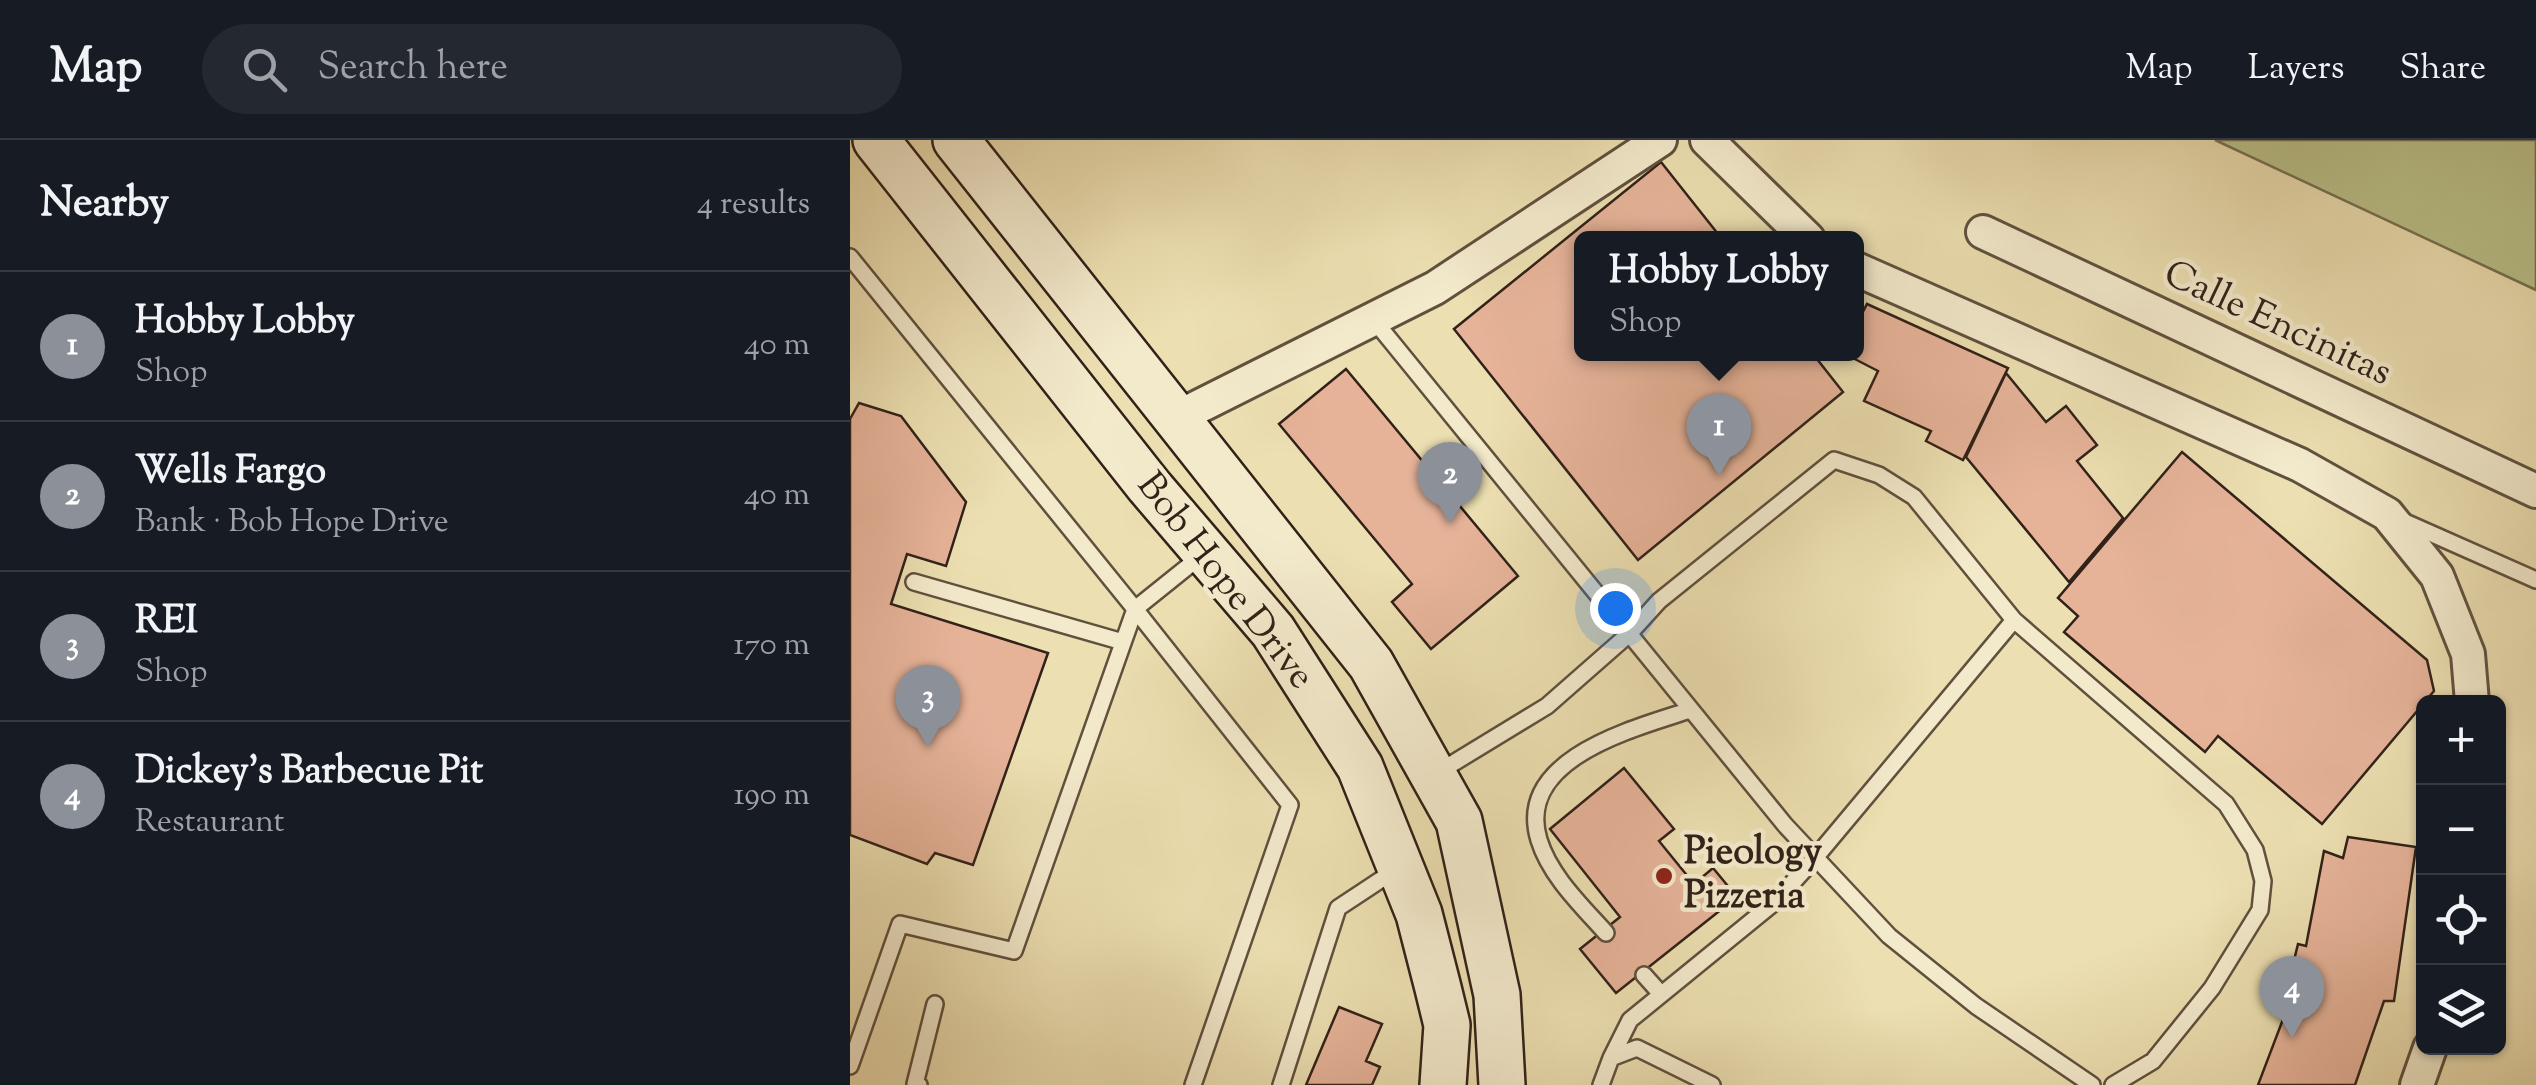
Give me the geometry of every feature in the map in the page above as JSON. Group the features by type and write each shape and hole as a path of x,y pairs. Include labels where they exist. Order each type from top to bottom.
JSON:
{"main road":[{"name":"Bob Hope Drive","path":"876,140 1206,552 1274,631 1360,767 1419,914 1448,1024 1443,1085"},
{"name":"Bob Hope Drive","path":"956,140 1371,664 1459,821 1497,996 1502,1085"},
{"path":"1274,631 1315,650 1393,764 1404,772 1433,775"}],"street":[{"path":"1178,416 1435,288 1660,140"},
{"path":"1707,140 1801,231"},
{"name":"Calle Encinitas","path":"1983,232 2536,491"},
{"path":"1864,274 2300,466 2387,514 2437,576 2468,654 2471,695"},
{"path":"2418,1085 2428,1055"}],"lane":[{"path":"850,257 1290,805 1193,1085"},
{"path":"1373,319 1690,710 1816,858 1889,936 1976,1006 2092,1085"},
{"path":"1433,775 1546,706 1629,634 1660,601 1834,460 1879,475 1914,496 2014,620 2226,804 2256,850 2263,881 2260,910 2212,988 2152,1061 2113,1085"},
{"path":"2387,514 2536,580"},
{"path":"850,1066 900,924 1014,951 1135,609 1206,552"},
{"path":"914,582 1123,642"},
{"path":"1601,1085 1630,1020 1774,902 1816,858 2014,620"},
{"path":"1606,934 1545,855 1535,816 1541,795 1575,756 1602,740 1690,710"},
{"path":"1280,1085 1338,908 1400,867"},
{"path":"1644,975 1661,994"},
{"path":"919,1085 915,1084 935,1004"},
{"path":"1611,1058 1637,1048 1712,1085"}],"green space":[{"path":"2215,140 2536,140 2536,290"}],"building":[{"path":"1661,162 1716,231 1575,231"},
{"path":"1574,232 1574,361 1819,361 1843,392 1638,560 1454,329"},
{"path":"1867,304 2008,368 1963,460 1926,441 1931,431 1864,401 1878,371 1859,361 1864,361"},
{"path":"1346,369 1518,576 1431,649 1392,602 1412,584 1279,424"},
{"path":"2006,373 2046,422 2066,406 2097,445 2077,461 2123,518 2069,582 1966,457"},
{"path":"859,403 901,416 966,502 946,566 907,554 891,604 1048,653 973,865 935,853 927,864 850,835 850,419"},
{"path":"2182,452 2427,660 2434,691 2431,695 2416,695 2416,712 2322,824 2218,736 2205,752 2064,632 2078,616 2058,598"},
{"path":"1624,768 1674,829 1659,841 1694,884 1713,868 1737,897 1616,993 1580,949 1620,917 1550,829"},
{"path":"2348,837 2416,847 2394,1001 2384,1001 2355,1085 2258,1085 2293,993 2287,989 2298,944 2306,946 2324,851 2343,858"},
{"path":"1339,1007 1382,1024 1366,1061 1380,1067 1372,1085 1306,1085"}],"place":[{"name":"Hobby Lobby","path":"1719,476"},
{"name":"Wells Fargo","path":"1450,524"},
{"name":"REI","path":"928,747"},
{"name":"Pieology Pizzeria","path":"1664,876"},
{"name":"Dickey's Barbecue Pit","path":"2292,1038"}]}
